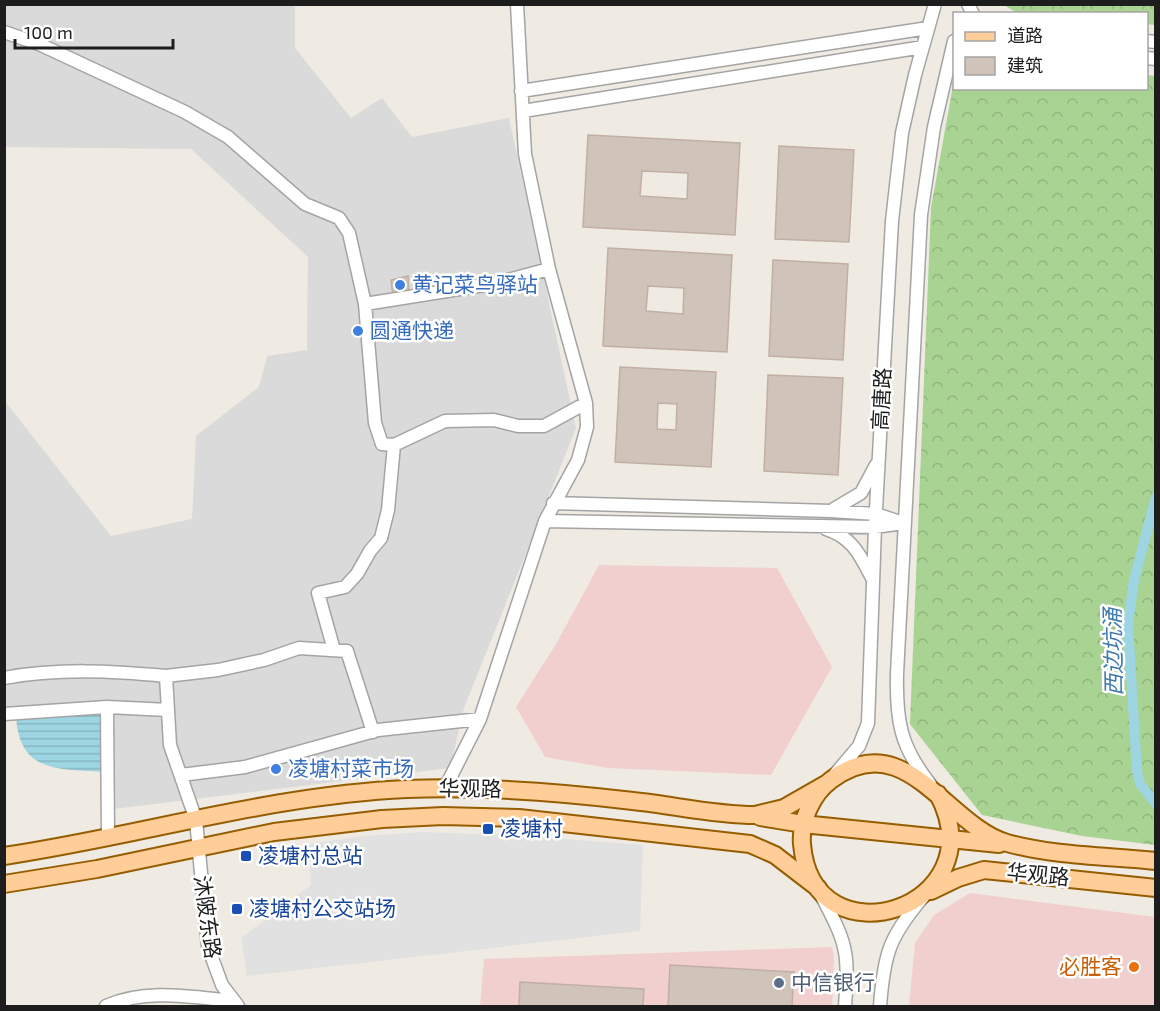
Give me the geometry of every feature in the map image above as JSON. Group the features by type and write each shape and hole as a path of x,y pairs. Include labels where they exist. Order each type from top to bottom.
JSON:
{"main road":[{"name":"华观路","path":"4,856 326,796 445,789 562,793 744,815 768,813 784,808 850,769 869,764 893,766 914,774 989,836 1021,846 1155,861"},
{"path":"818,888 807,870 804,858 803,824 812,801 826,784"},
{"path":"925,894 944,867 950,841 946,813 938,794"},
{"path":"744,815 950,841 1021,846"},
{"name":"华观路","path":"4,884 97,869 199,846 308,826 361,820 443,816 519,818 750,844 775,855 847,909 867,914 890,912 909,905 925,894 958,878 984,870 1155,888"}],"street":[{"path":"445,789 480,719 545,521 578,460 587,428 586,403 549,269 525,154 517,4"},
{"name":"高唐路","path":"826,784 852,757 868,723 875,527 892,221 898,155 935,4"},
{"path":"522,91 928,28"},
{"path":"4,32 39,44 185,112 228,137 305,204 339,218 349,233 366,304 375,423 382,444 394,445 445,421 494,420 518,426 544,426 586,403"},
{"path":"523,111 923,47"},
{"name":"高唐路","path":"938,794 907,751 897,715 903,523 921,215 927,163 950,74 953,49"},
{"path":"366,304 497,283 549,269"},
{"path":"334,650 318,593 345,587 381,538 388,510 394,445"},
{"path":"831,511 861,493 879,459"},
{"path":"553,503 831,511 876,514 903,523"},
{"path":"545,521 875,527 903,523"},
{"path":"817,526 844,536 853,545 873,580"},
{"path":"4,678 34,672 116,671 166,676 218,670 264,660 299,648 347,651 373,732"},
{"name":"沐陂东路","path":"166,676 171,745 196,820 208,947 218,976 236,1004"},
{"path":"106,707 108,838"},
{"path":"4,714 106,707 168,710"},
{"path":"181,775 245,767 373,732 425,723 480,719"},
{"path":"818,888 842,934 847,952 845,1006"},
{"path":"880,1006 887,951 900,925 925,894"},
{"path":"106,1006 128,998 153,994 236,1004"}],"shaded area":[{"path":"5,5 295,5 295,48 351,118 382,98 412,137 509,118 576,428 464,708 450,768 105,810 106,703 5,709 4,400 111,536 192,519 196,436 259,387 267,356 307,350 308,257 191,149 5,147"},
{"path":"599,565 777,568 832,667 771,775 608,768 545,757 516,707 556,644"},
{"path":"422,832 511,835 643,845 640,931 247,976 241,938 311,885 309,844 364,836"},
{"path":"970,893 1155,917 1155,1006 909,1006 915,943 934,915"},
{"path":"832,947 834,957 832,1006 480,1006 484,959"}],"green space":[{"path":"1004,5 1155,5 1155,25 1148,24 1148,12 1015,12"},
{"path":"1148,75 1156,76 1155,845 1082,836 982,815 910,724 931,208 953,86 953,90 1148,90"}],"water":[{"path":"103,711 103,772 71,770 44,764 34,759 25,750 19,736 16,718"}],"building":[{"path":"588,135 740,143 735,235 583,227","holes":["642,171 688,173 687,199 640,196"]},
{"path":"779,146 854,150 849,242 775,239"},
{"path":"608,248 732,255 727,352 603,346","holes":["648,286 684,288 683,314 646,311"]},
{"path":"773,260 848,264 843,360 769,356"},
{"path":"408,276 409,296 393,297 391,280"},
{"path":"620,367 716,372 711,467 615,462","holes":["658,403 677,404 676,430 657,429"]},
{"path":"768,375 843,378 838,475 764,471"},
{"path":"670,965 794,972 792,1006 668,1006"},
{"path":"520,982 644,989 643,1006 519,1006"}],"waterway":[{"name":"西边坑涌","path":"1156,497 1134,580 1128,625 1137,771 1140,784 1156,804"}],"place":[{"name":"黄记菜鸟驿站","path":"400,285"},
{"name":"圆通快递","path":"358,331"},
{"name":"凌塘村菜市场","path":"276,769"},
{"name":"凌塘村","path":"488,829"},
{"name":"凌塘村总站","path":"246,856"},
{"name":"凌塘村公交站场","path":"237,909"},
{"name":"必胜客","path":"1134,967"},
{"name":"中信银行","path":"779,983"}]}
